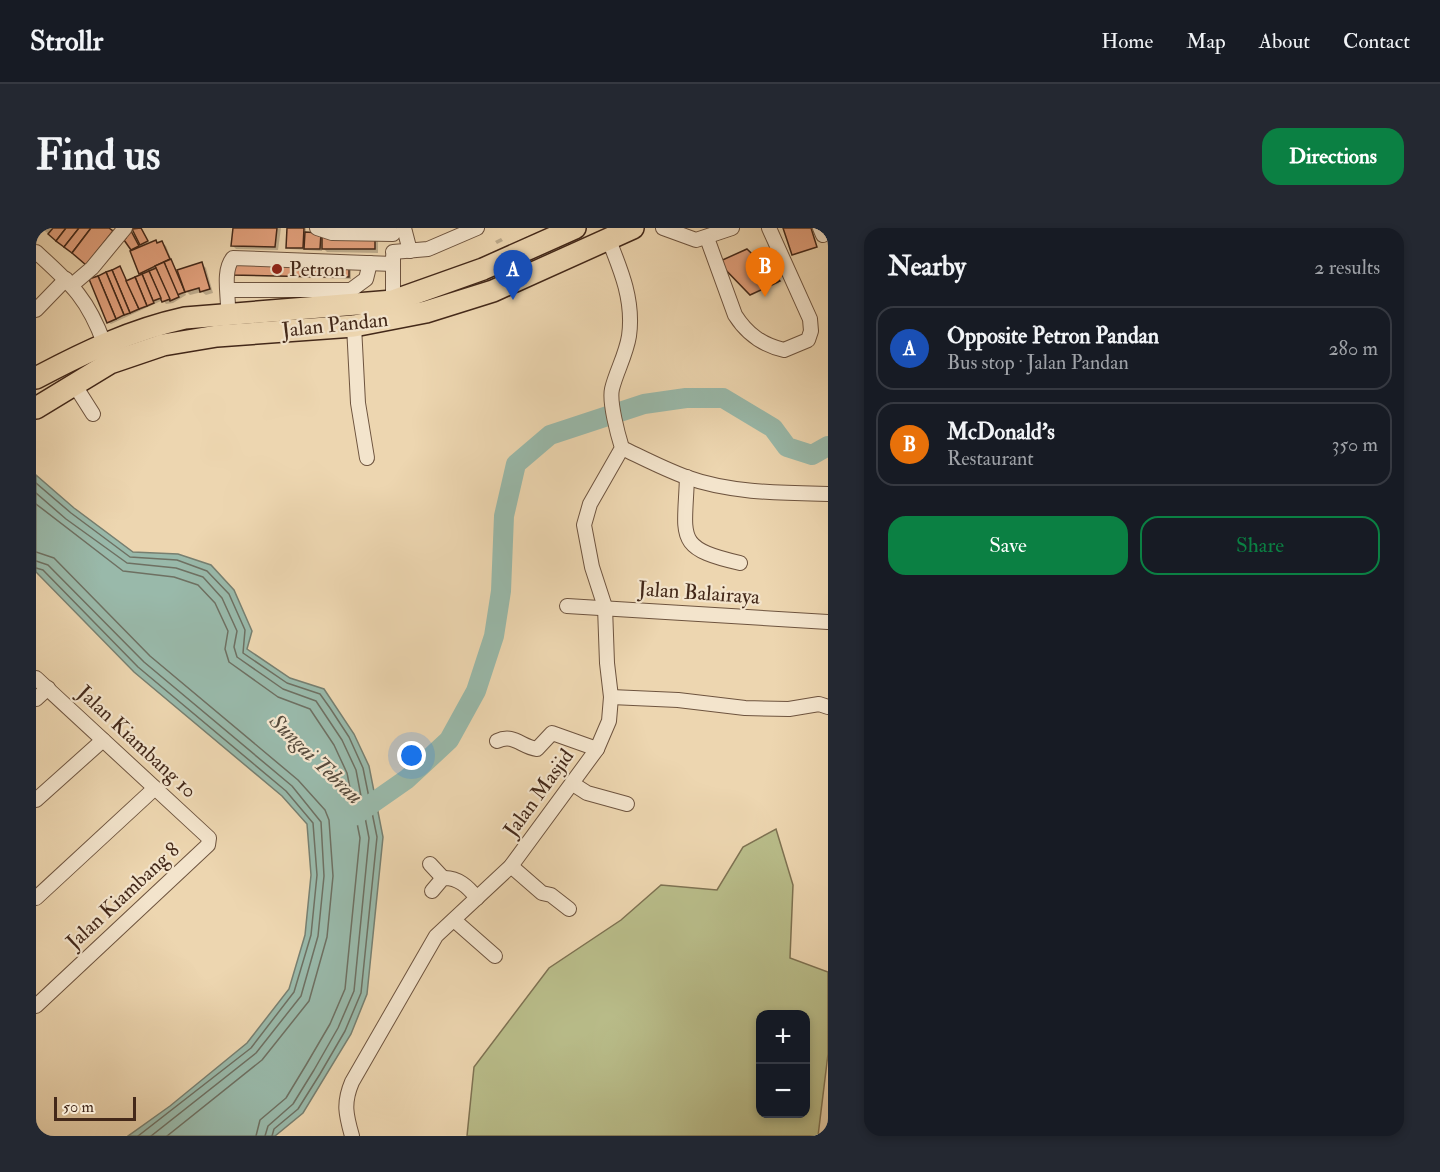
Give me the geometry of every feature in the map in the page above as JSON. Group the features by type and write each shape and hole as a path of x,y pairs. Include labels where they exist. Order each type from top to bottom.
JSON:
{"highway":[{"name":"Jalan Pandan","path":"36,378 104,343 154,325 185,318 393,301 465,276 575,228"},
{"name":"Jalan Pandan","path":"36,408 110,363 163,345 217,336 354,326 426,312 493,291 633,228"}],"street":[{"path":"36,310 69,282 92,268 125,228"},
{"path":"316,228 332,232 396,230"},
{"path":"228,313 228,264 233,258 370,263 393,258 410,251 428,249 477,228"},
{"path":"663,228 691,239 707,238 732,228"},
{"path":"707,238 735,315 742,326 750,335 784,350 808,340 811,331 810,319 769,228"},
{"path":"396,230 410,251"},
{"path":"393,301 393,258 396,230"},
{"path":"608,238 627,292 630,316 629,337 619,374 611,390 617,432 622,448 687,477 736,488 828,494"},
{"path":"36,252 69,282 89,307 104,343"},
{"path":"229,290 351,290 366,279 370,263"},
{"path":"354,326 358,403 367,459"},
{"path":"74,384 93,414"},
{"name":"Jalan Masjid","path":"352,1136 345,1111 345,1098 436,936 512,866 597,749 609,721 611,697 605,607 585,534 585,516 622,448"},
{"path":"687,477 685,535 690,545 708,555 740,563"},
{"name":"Jalan Balairaya","path":"567,606 828,622"},
{"name":"Jalan Kiambang 10","path":"36,678 209,838"},
{"path":"36,699 48,688"},
{"path":"611,697 678,699 745,708 789,709 819,704 828,707"},
{"path":"497,741 506,737 513,738 537,749 552,733 597,749"},
{"path":"36,800 103,740"},
{"path":"573,783 586,793 627,804"},
{"path":"36,898 155,788"},
{"name":"Jalan Kiambang 8","path":"36,1006 208,845 209,838"},
{"path":"430,864 443,878 458,881 469,888 477,898"},
{"path":"512,866 542,893 550,895 569,909"},
{"path":"432,891 443,878"},
{"path":"454,920 495,956"}],"green space":[{"path":"776,829 793,885 790,958 828,972 828,1054 818,1136 467,1136 474,1067 549,968 621,920 661,885 717,890 743,847"}],"water":[{"name":"Sungai Tebrau","path":"36,475 74,508 133,552 178,554 211,565 234,590 252,631 247,649 290,678 324,689 354,734 369,766 383,837 367,994 351,1034 303,1113 275,1136 128,1136 170,1106 247,1043 289,989 305,935 311,875 307,824 282,796 134,672 36,572"}],"building":[{"path":"53,228 66,228 56,241 48,234"},
{"path":"66,228 79,228 64,247 56,241"},
{"path":"79,228 91,228 72,253 64,247"},
{"path":"91,228 109,228 113,231 86,265 72,253"},
{"path":"141,228 148,241 140,245 132,229"},
{"path":"233,228 277,228 275,247 231,246"},
{"path":"287,228 304,228 303,248 286,248"},
{"path":"783,228 811,228 817,247 792,255"},
{"path":"130,229 139,246 131,250 123,235"},
{"path":"305,232 321,233 320,249 304,249"},
{"path":"322,235 375,235 375,249 322,249"},
{"path":"156,240 157,243 162,241 170,259 139,274 130,251"},
{"path":"747,249 780,281 750,295 718,262"},
{"path":"171,259 185,292 177,295 164,262"},
{"path":"164,262 179,297 170,301 155,266"},
{"path":"202,262 210,289 200,292 199,288 185,292 177,270"},
{"name":"Petron","path":"232,262 322,263 321,277 231,275"},
{"path":"322,263 349,264 349,277 321,277"},
{"path":"120,266 139,309 130,313 112,270"},
{"path":"156,268 170,299 162,302 149,271"},
{"path":"112,270 130,313 124,315 106,272"},
{"path":"149,271 161,298 153,301 142,274"},
{"path":"106,272 124,315 116,319 98,276"},
{"path":"142,274 154,303 147,306 135,277"},
{"path":"98,276 116,319 107,323 89,279"},
{"path":"135,277 147,306 139,309 126,281"}],"waterway":[{"name":"Sungai Tebrau","path":"354,816 407,779 449,740 476,691 494,636 501,591 504,516 516,464 550,435 644,404 686,398 723,398 773,428 787,447 812,455 828,446"}],"place":[{"name":"Petron","path":"277,269"},
{"name":"McDonald's","path":"765,297"},
{"name":"Opposite Petron Pandan","path":"513,300"}]}
